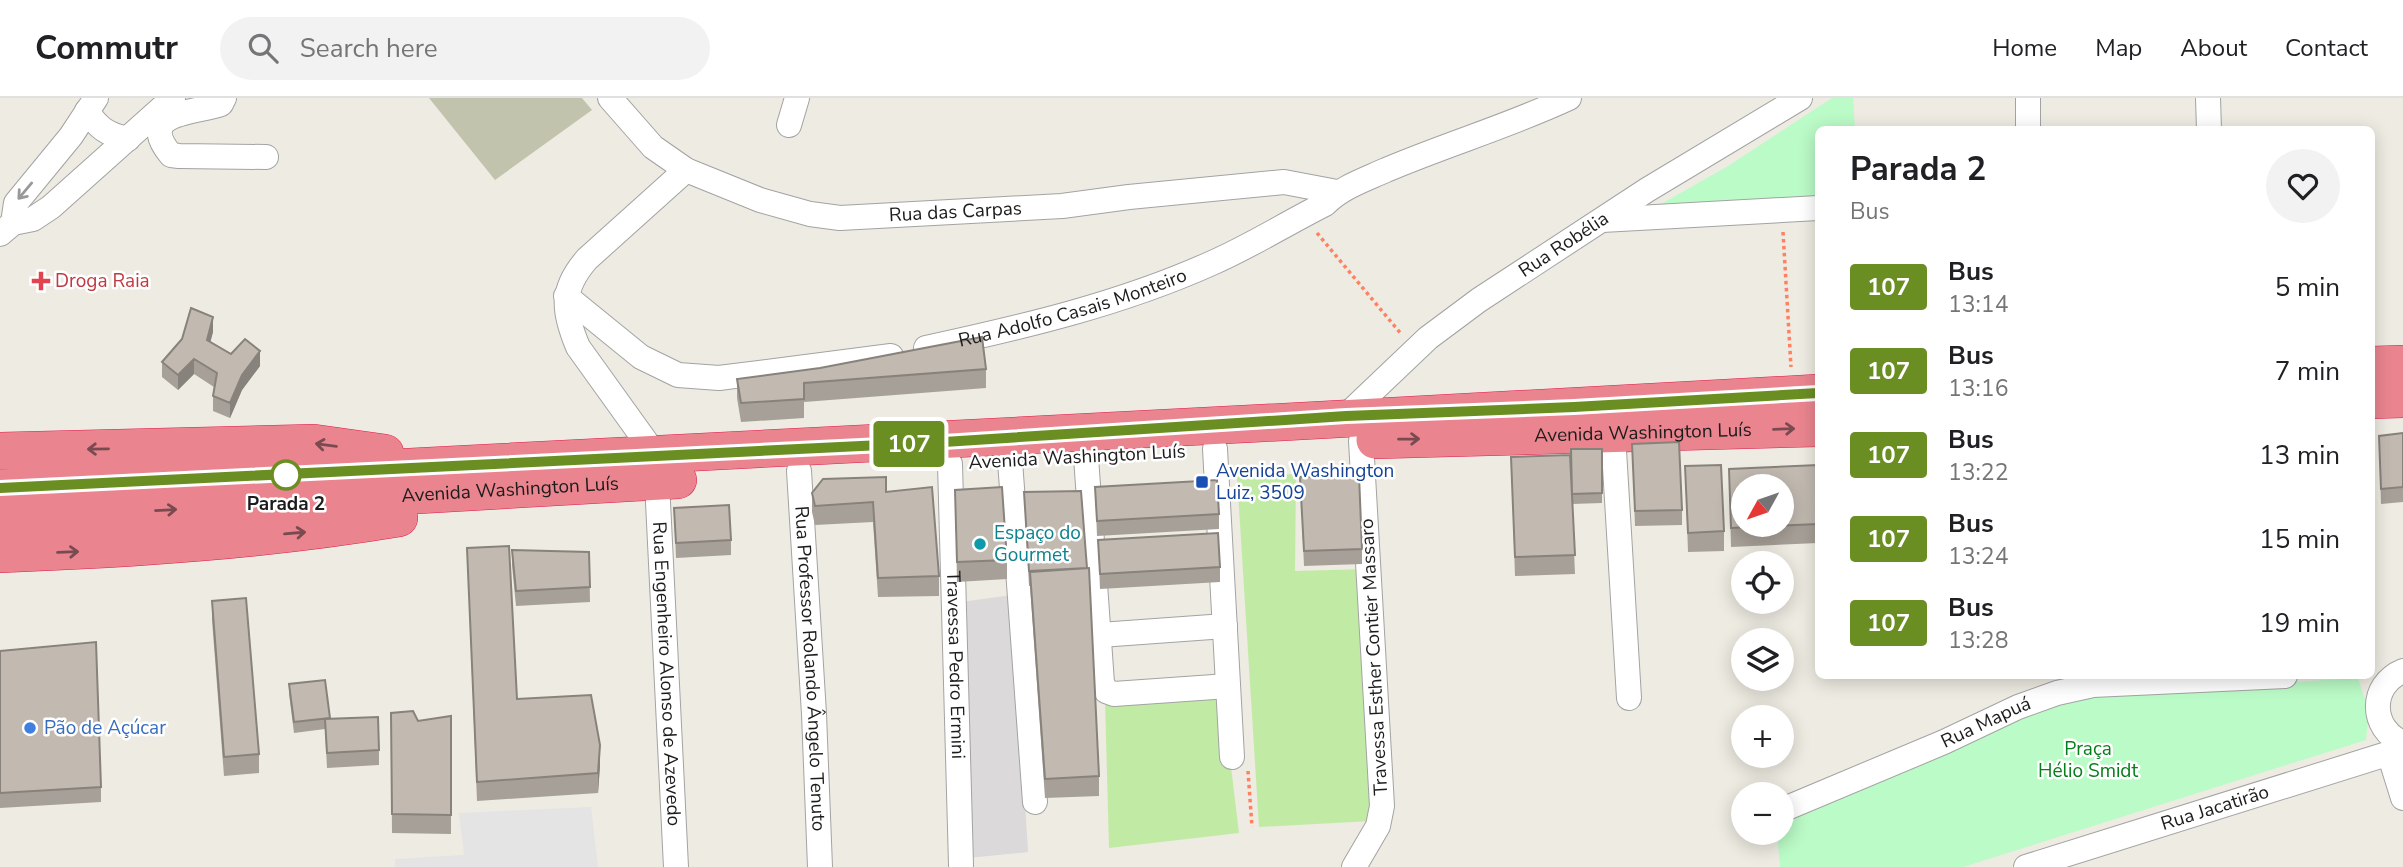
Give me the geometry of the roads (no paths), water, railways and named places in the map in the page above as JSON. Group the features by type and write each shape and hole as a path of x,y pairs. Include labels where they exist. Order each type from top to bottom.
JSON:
{"highway":[{"path":"2375,365 2403,364"},
{"name":"Avenida Washington Luís","path":"0,519 276,490 441,466 799,471 1087,457 1215,449 1354,429 1560,408 1805,393"},
{"path":"2375,400 2403,399"},
{"name":"Avenida Washington Luís","path":"0,488 540,490 657,469 944,442 1354,429 1614,434 1815,428"},
{"path":"0,451 314,443 377,452 441,466"},
{"path":"0,554 126,549 317,531 540,490"}],"street":[{"path":"6,228 33,219 88,175 173,98"},
{"path":"224,98 221,104 176,113 169,117 161,132 164,146 171,155 179,156 266,157"},
{"name":"Rua das Carpas","path":"610,98 653,147 686,170 760,200 810,214 840,218 1062,206 1284,182 1337,191"},
{"path":"789,125 797,98"},
{"name":"Rua Robélia","path":"1354,429 1415,350 1479,300 1647,190 1800,98"},
{"path":"2028,98 2028,126"},
{"path":"2208,98 2209,126"},
{"name":"Rua Adolfo Casais Monteiro","path":"566,296 641,357 678,375 719,378 873,359 970,339 1129,296 1213,263 1325,204 1337,191 1448,145 1520,120 1558,100"},
{"path":"92,105 93,120 106,132 128,139"},
{"path":"6,228 16,203 63,146 92,105"},
{"path":"85,142 93,150 96,158 88,175 75,180 64,173 63,146 85,142"},
{"path":"657,469 578,347 566,312 566,296 575,273 587,259 686,170"},
{"path":"1602,220 1815,208"},
{"name":"Travessa Esther Contier Massaro","path":"1354,429 1382,806 1378,826 1354,867"},
{"path":"1614,434 1629,698"},
{"path":"1215,449 1232,757"},
{"path":"1087,457 1102,683 1106,691 1114,694 1228,686"},
{"path":"1010,461 1035,802"},
{"name":"Travessa Pedro Ermini","path":"950,464 961,865"},
{"name":"Rua Engenheiro Alonso de Azevedo","path":"657,469 676,867"},
{"name":"Rua Professor Rolando Ângelo Tenuto","path":"799,471 814,714 820,867"},
{"path":"1100,635 1225,626"},
{"path":"2375,671 2401,671"},
{"path":"2401,671 2389,679 2381,689 2377,701 2382,726 2398,748 2403,799"},
{"name":"Rua Mapuá","path":"1794,805 1944,742 2018,707 2057,693 2093,685 2221,679"},
{"name":"Rua Jacatirão","path":"2026,867 2398,748"}],"place":[{"name":"Droga Raia","path":"41,281"},
{"name":"Parada 2","path":"286,475"},
{"name":"Avenida Washington Luiz, 3509","path":"1202,482"},
{"name":"Espaço do Gourmet","path":"980,544"},
{"name":"Pão de Açúcar","path":"30,728"}],"park label":[{"name":"Praça Hélio Smidt","path":"2088,760"}]}
